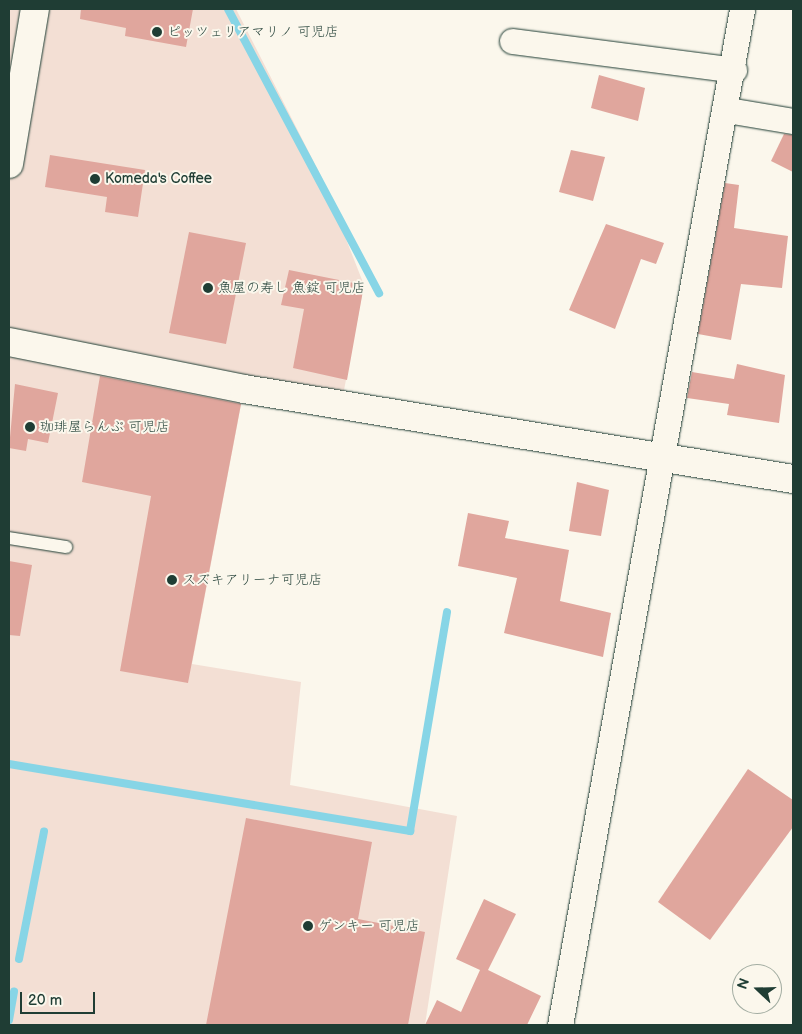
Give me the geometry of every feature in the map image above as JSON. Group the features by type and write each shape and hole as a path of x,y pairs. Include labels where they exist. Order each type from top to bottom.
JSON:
{"street":[{"path":"9,164 35,9"},
{"path":"560,1025 727,110 742,9"},
{"path":"512,41 734,70"},
{"path":"727,110 793,121"},
{"path":"9,342 254,391 663,460 793,479"}],"lane":[{"path":"9,538 66,547"}],"shaded area":[{"path":"9,9 236,9 322,178 364,285 341,406 244,389 192,664 301,682 290,785 457,816 425,1025 9,1025"}],"building":[{"name":"ピッツェリアマリノ 可児店","path":"81,9 193,9 186,47 125,36 126,28 80,19"},
{"path":"599,75 645,88 638,121 591,108"},
{"path":"784,134 793,135 793,172 771,161"},
{"path":"571,150 605,157 593,201 559,192"},
{"name":"Komeda's Coffee","path":"50,155 145,170 138,217 105,212 107,197 45,187"},
{"path":"725,183 739,185 734,228 788,236 782,288 741,284 731,340 698,334"},
{"path":"606,224 664,243 656,264 641,259 615,329 569,310"},
{"name":"魚屋の寿し 魚錠 可児店","path":"189,232 246,243 226,344 169,333"},
{"path":"289,270 364,285 347,380 293,368 304,309 281,305"},
{"path":"737,364 785,375 779,423 727,415 729,404 687,398 692,372 734,379"},
{"name":"スズキアリーナ可児店","path":"100,376 241,404 188,683 120,671 151,496 82,482"},
{"name":"珈琲屋らんぷ 可児店","path":"15,384 58,393 48,443 28,439 26,451 9,448"},
{"path":"577,482 609,490 601,536 569,531"},
{"path":"468,513 509,521 505,538 569,550 560,601 611,613 603,657 504,633 517,578 458,566"},
{"path":"9,561 32,565 20,636 9,635"},
{"path":"748,769 793,800 793,827 710,940 658,902"},
{"name":"ゲンキー 可児店","path":"246,818 372,842 358,919 425,932 408,1025 206,1025"},
{"path":"484,899 516,914 488,970 541,996 527,1025 425,1025 437,1000 461,1012 480,970 456,959"}],"waterway":[{"path":"228,9 379,293"},
{"path":"9,764 410,831 447,612"},
{"path":"19,959 44,831"},
{"path":"9,1020 14,991"}],"place":[{"name":"ピッツェリアマリノ 可児店","path":"157,32"},
{"name":"Komeda's Coffee","path":"95,179"},
{"name":"魚屋の寿し 魚錠 可児店","path":"208,288"},
{"name":"珈琲屋らんぷ 可児店","path":"30,427"},
{"name":"スズキアリーナ可児店","path":"172,580"},
{"name":"ゲンキー 可児店","path":"308,926"}]}
